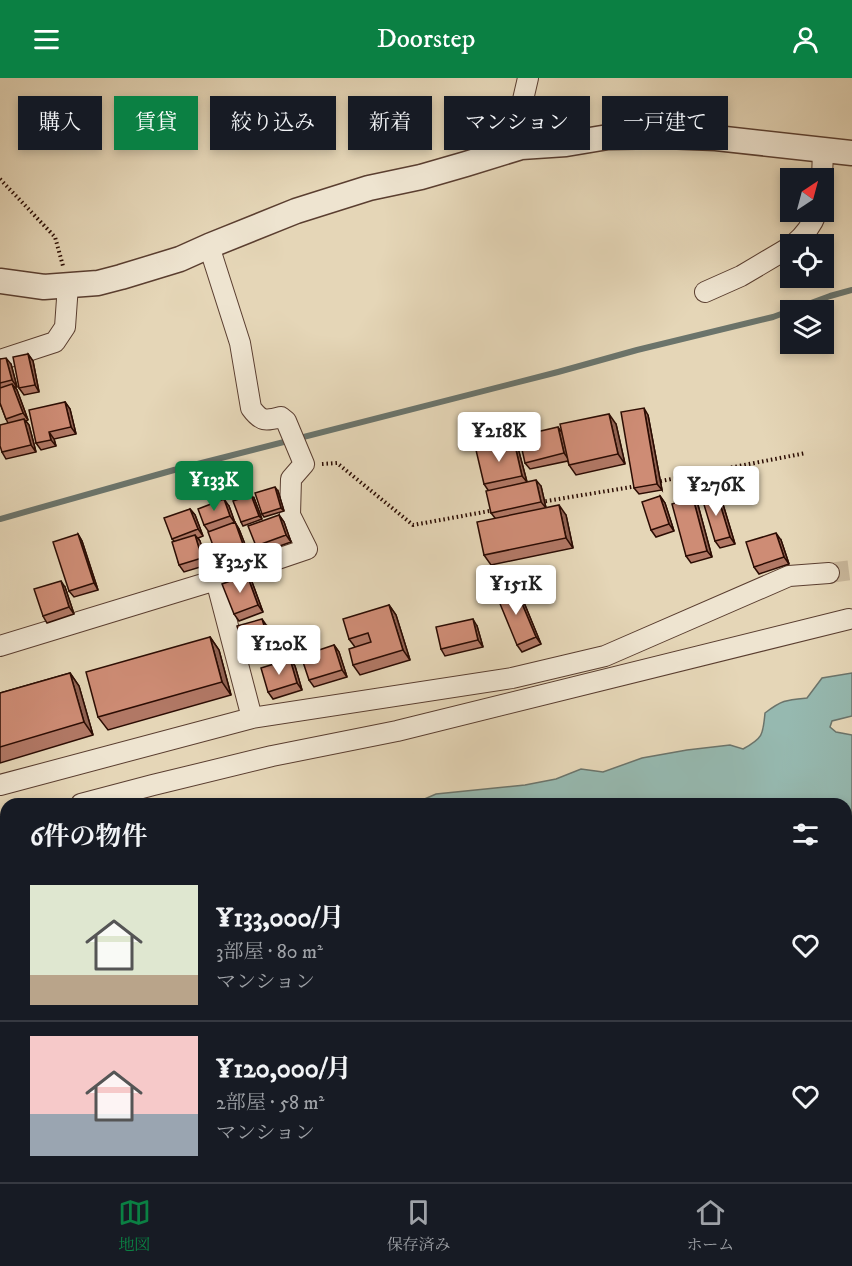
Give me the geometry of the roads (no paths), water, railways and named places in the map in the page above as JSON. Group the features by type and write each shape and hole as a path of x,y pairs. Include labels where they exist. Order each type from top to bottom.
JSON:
{"street":[{"path":"524,96 528,78"},
{"path":"590,140 608,137 664,136 716,138 852,153"},
{"path":"0,281 44,287 98,282 132,274 180,260 296,211 511,150"},
{"path":"822,168 823,151"},
{"path":"0,646 216,580 307,549 290,515 291,479 304,464 286,421 281,417 268,421 257,417 251,408 240,343 209,246"},
{"path":"705,292 741,276 780,253"},
{"path":"0,360 55,342 65,327 68,285"},
{"path":"0,785 252,718 512,678 605,656 789,576 829,573"},
{"path":"216,580 252,718"},
{"path":"104,798 272,756 397,731 849,619"}],"water":[{"path":"852,673 852,716 832,721 830,727 836,732 852,735 852,798 427,798 436,794 525,785 556,779 581,769 603,772 642,758 687,750 730,745 743,749 755,742 761,735 765,713 784,701 807,698 822,678"}],"waterway":[{"path":"0,519 174,470 773,317 852,290"}],"tunnel":[{"path":"829,573 852,570"}]}
